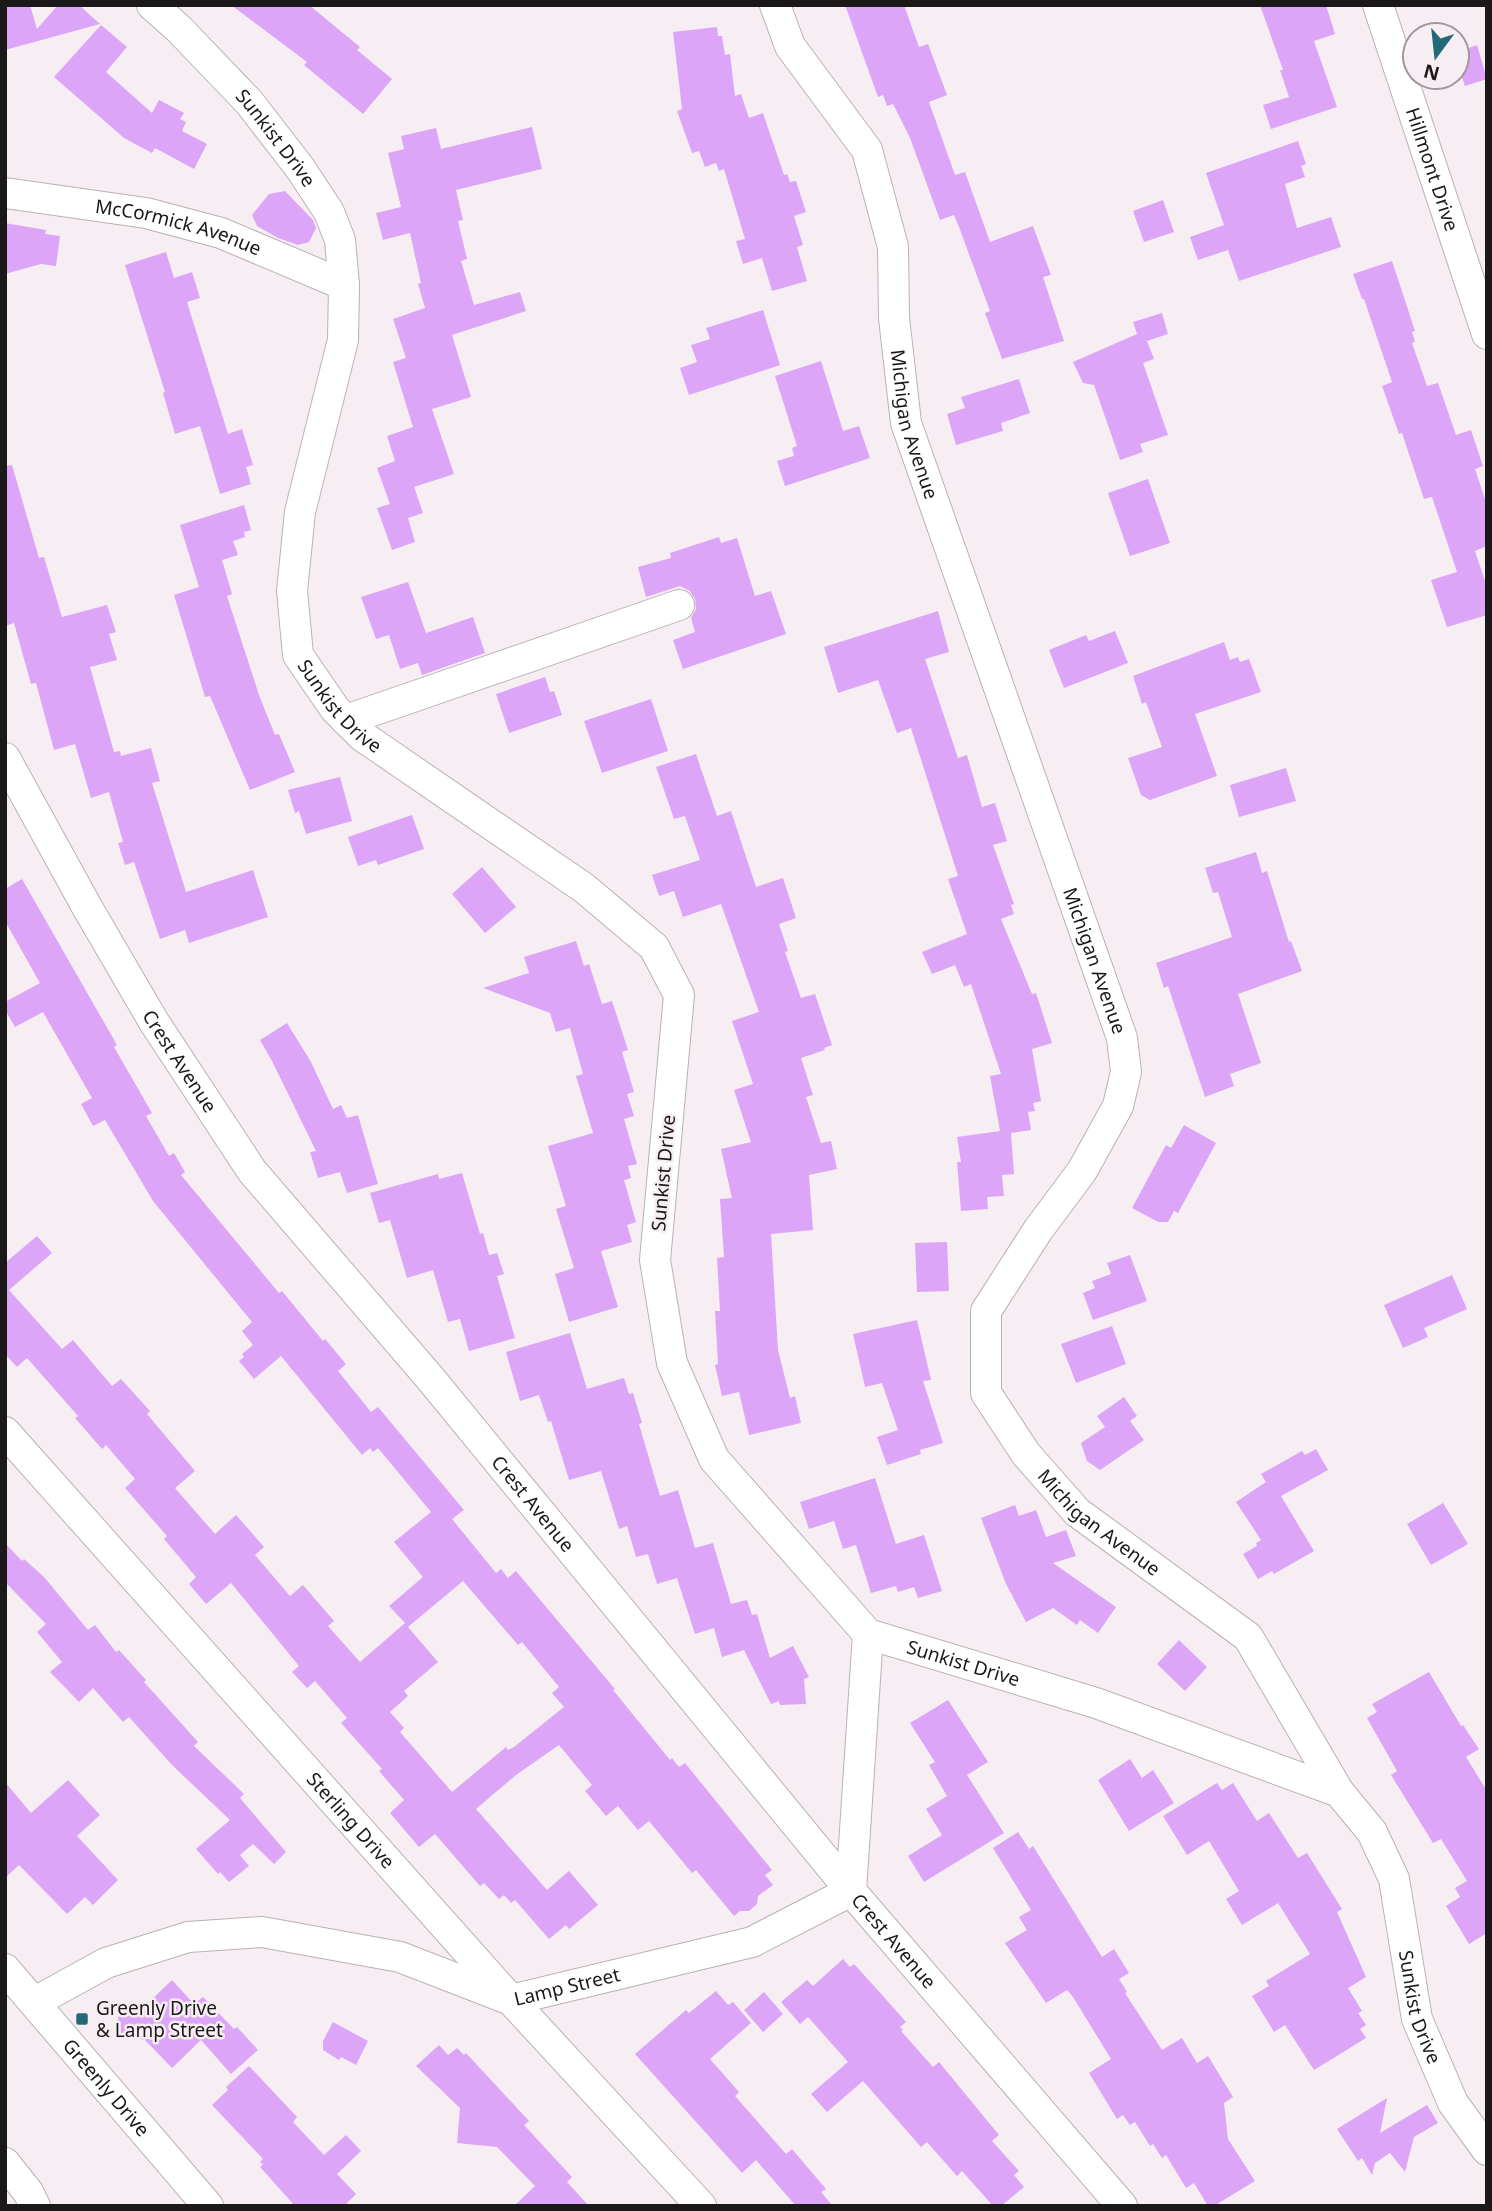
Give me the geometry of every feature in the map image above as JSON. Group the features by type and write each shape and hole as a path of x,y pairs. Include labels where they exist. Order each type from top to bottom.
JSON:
{"street":[{"name":"Sunkist Drive","path":"152,5 179,29 249,102 329,212 340,240 344,285 343,340 300,512 292,591 298,655 335,709 362,736 584,888 654,947 678,995 655,1260 672,1363 714,1460 868,1634 1096,1703 1339,1792 1372,1832 1394,1880 1417,2018 1453,2103 1487,2150"},
{"name":"Michigan Avenue","path":"775,5 790,46 821,92 867,150 892,247 894,318 906,423 1122,1038 1126,1072 1118,1106 1082,1171 1038,1230 986,1311 986,1393 1026,1454 1077,1513 1248,1637 1339,1792"},
{"name":"Hillmont Drive","path":"1378,5 1487,334"},
{"name":"McCormick Avenue","path":"5,193 146,213 221,233 344,285"},
{"path":"346,720 679,604"},
{"name":"Crest Avenue","path":"5,758 147,1010 252,1171 439,1389 852,1891 1122,2206"},
{"name":"Sterling Drive","path":"5,1432 511,2000 701,2206"},
{"path":"852,1891 868,1634"},
{"name":"Lamp Street","path":"35,2002 106,1963 188,1937 262,1932 400,1957 511,2000 752,1942 852,1891"},
{"name":"Greenly Drive","path":"5,1969 208,2206"},
{"path":"5,2163 35,2206"}],"building":[{"path":"5,5 30,5 37,29 58,5 79,5 100,24 5,50"},
{"path":"231,5 309,5 360,47 357,50 392,79 363,114 304,65 307,62"},
{"path":"845,5 904,5 919,47 928,44 947,95 929,102 955,175 965,172 990,242 1033,226 1051,275 1043,277 1064,341 1002,359 985,313 990,311 954,215 940,220 910,138 893,104 887,106 883,95 878,97"},
{"path":"1260,5 1326,5 1335,34 1314,41 1337,107 1271,129 1263,105 1289,97 1280,70 1283,70"},
{"path":"101,25 127,47 106,72 152,113 159,100 184,113 180,119 186,122 182,131 207,144 194,169 155,148 152,153 124,138 54,77"},
{"path":"717,27 718,36 722,36 725,55 730,54 735,96 741,94 749,118 763,113 784,175 787,174 790,182 796,181 806,212 794,216 803,245 797,247 807,281 772,291 762,258 743,264 736,241 745,239 724,169 719,171 716,163 705,167 699,151 692,153 677,111 682,109 673,32"},
{"path":"1477,45 1487,79 1471,84 1471,47"},
{"path":"532,127 542,169 456,190 463,220 458,221 467,259 461,261 474,305 520,292 526,311 452,335 471,397 432,409 454,474 414,487 423,513 408,518 415,542 392,550 377,508 390,504 377,468 395,461 387,436 413,427 393,362 406,358 393,319 425,308 418,284 421,283 410,233 383,240 376,213 401,207 388,153 404,149 401,136 436,128 441,149"},
{"path":"1298,141 1306,164 1301,166 1305,177 1285,184 1297,228 1331,217 1341,247 1239,281 1228,250 1198,260 1190,237 1224,225 1206,173"},
{"path":"285,191 313,220 316,228 309,242 298,245 257,226 252,215 269,194"},
{"path":"1163,200 1174,232 1144,242 1133,211"},
{"path":"5,223 46,230 45,234 60,236 56,266 41,264 5,274"},
{"path":"166,252 174,278 192,272 200,298 187,302 228,434 242,429 253,465 246,467 251,484 220,494 200,426 175,434 163,393 165,392 125,265"},
{"path":"1392,261 1415,331 1412,332 1415,342 1412,343 1427,386 1438,383 1456,435 1471,430 1483,466 1475,469 1487,505 1487,546 1475,551 1487,587 1487,615 1447,627 1431,580 1457,572 1432,497 1424,499 1402,433 1399,434 1382,386 1392,382 1353,274"},
{"path":"763,310 780,365 689,395 680,368 697,362 691,345 710,339 706,328"},
{"path":"1162,313 1168,334 1147,341 1154,359 1143,363 1168,435 1140,444 1143,452 1120,460 1094,385 1083,383 1073,362 1137,334 1133,322"},
{"path":"821,361 843,431 859,426 870,458 785,486 777,461 794,456 792,448 797,446 775,376"},
{"path":"1019,379 1030,413 1001,423 1003,431 956,445 947,414 965,408 961,397"},
{"path":"12,465 39,558 44,557 62,617 107,605 116,632 109,634 117,660 90,667 114,752 120,751 121,756 151,748 160,781 152,783 186,892 253,870 268,917 189,943 185,930 160,939 134,862 125,865 118,843 123,842 109,792 91,798 75,744 54,750 36,683 31,684 14,623 5,626 5,466"},
{"path":"1148,479 1170,543 1130,556 1108,493"},
{"path":"244,505 251,530 244,532 245,537 233,541 238,555 222,560 232,594 227,596 259,695 275,735 279,734 295,772 250,790 210,696 205,697 174,595 199,587 180,525"},
{"path":"719,537 721,543 737,538 755,596 771,591 786,634 683,669 673,640 695,632 691,618 696,609 695,599 690,591 680,586 646,597 638,567 671,558 670,553"},
{"path":"408,582 426,633 473,617 485,653 422,675 418,663 400,669 389,635 376,639 361,597"},
{"path":"938,611 949,652 925,659 958,758 967,755 982,807 995,803 1007,841 993,845 1014,904 1011,905 1014,914 1001,919 1032,994 1036,993 1052,1043 1032,1049 1041,1101 1033,1103 1035,1111 1028,1112 1031,1130 1011,1133 1014,1174 1002,1175 1004,1196 987,1197 988,1209 961,1211 957,1162 961,1162 957,1137 1000,1131 990,1076 1001,1074 971,984 964,987 955,965 932,974 922,952 967,934 948,879 958,876 911,728 897,733 878,680 838,693 824,647"},
{"path":"1115,631 1128,663 1064,688 1049,650 1086,635 1089,641"},
{"path":"1224,642 1230,660 1238,657 1240,662 1249,659 1261,692 1195,714 1217,776 1150,800 1141,795 1128,758 1162,747 1146,702 1142,704 1133,676"},
{"path":"545,677 550,692 554,691 562,715 509,733 496,694"},
{"path":"651,699 668,751 602,773 584,721"},
{"path":"696,754 717,816 731,811 756,887 783,878 796,918 779,924 788,951 785,952 801,998 815,994 832,1045 801,1058 813,1095 806,1097 821,1143 831,1141 837,1169 809,1175 813,1230 771,1234 778,1350 790,1398 795,1396 801,1423 749,1435 739,1392 722,1396 715,1365 718,1364 715,1311 720,1311 717,1258 724,1257 720,1199 732,1198 721,1149 751,1142 734,1090 753,1084 732,1021 759,1012 721,904 683,917 674,891 659,896 652,875 700,860 685,816 674,819 656,767"},
{"path":"1286,768 1296,801 1239,817 1230,785"},
{"path":"340,777 352,821 306,834 299,811 295,813 288,790"},
{"path":"412,815 424,849 378,865 376,860 358,866 348,837"},
{"path":"1256,852 1262,873 1267,871 1289,942 1291,941 1302,971 1238,994 1261,1063 1230,1074 1234,1086 1205,1097 1168,986 1164,988 1156,963 1232,937 1218,892 1213,893 1205,868"},
{"path":"482,867 516,907 485,933 452,894"},
{"path":"22,879 117,1045 114,1047 152,1113 146,1116 169,1156 174,1153 185,1172 181,1175 279,1293 282,1291 323,1341 325,1339 346,1364 338,1371 371,1412 378,1407 464,1510 452,1519 496,1573 501,1569 508,1578 516,1571 615,1689 613,1690 670,1760 672,1758 679,1767 685,1763 772,1870 765,1875 773,1885 758,1896 757,1904 749,1911 740,1911 734,1916 696,1870 692,1873 649,1821 638,1830 618,1806 606,1816 585,1791 592,1785 559,1745 516,1775 476,1809 547,1890 569,1871 598,1905 569,1929 566,1925 549,1939 515,1900 511,1903 504,1895 499,1899 484,1883 480,1886 435,1834 419,1847 390,1813 404,1800 379,1771 382,1769 341,1723 347,1718 315,1681 307,1688 292,1672 299,1666 231,1583 206,1604 189,1584 196,1577 164,1539 167,1536 125,1488 135,1479 106,1445 102,1449 75,1418 78,1416 27,1358 17,1367 5,1354 5,1263 37,1236 52,1253 9,1290 62,1349 73,1340 112,1386 121,1379 150,1411 147,1414 195,1471 175,1488 215,1534 236,1515 264,1547 255,1555 290,1596 303,1585 334,1621 328,1626 360,1662 405,1623 389,1606 423,1577 394,1542 431,1512 378,1448 373,1452 370,1448 362,1455 281,1356 254,1379 239,1361 244,1357 242,1354 253,1345 242,1331 252,1322 153,1201 105,1120 93,1126 81,1104 92,1098 43,1012 15,1027 5,1010 5,1002 40,983 5,921 5,889","holes":["463,1581 518,1645 522,1642 559,1687 552,1693 564,1707 514,1747 508,1750 506,1747 452,1792 400,1732 404,1728 390,1712 408,1696 404,1691 438,1662 408,1627"]},
{"path":"576,941 584,966 589,964 602,1004 612,1001 628,1050 622,1052 634,1092 627,1094 634,1116 624,1119 637,1164 628,1166 631,1178 624,1180 636,1222 627,1225 632,1242 601,1251 618,1307 569,1322 555,1274 574,1268 556,1209 566,1206 548,1146 593,1133 576,1076 583,1074 570,1028 556,1032 550,1013 483,988 529,973 524,957"},
{"path":"287,1023 311,1062 333,1109 341,1105 347,1118 358,1115 378,1184 347,1193 340,1172 318,1178 310,1152 316,1151 260,1040"},
{"path":"1184,1125 1216,1143 1178,1213 1174,1211 1168,1222 1158,1222 1132,1208 1166,1145 1171,1148"},
{"path":"462,1173 480,1234 483,1233 489,1255 497,1253 504,1274 497,1276 515,1338 469,1351 460,1319 448,1322 433,1270 407,1278 390,1220 379,1223 370,1193 438,1174 439,1179"},
{"path":"947,1242 949,1291 917,1292 915,1243"},
{"path":"1130,1255 1147,1301 1093,1320 1083,1293 1095,1288 1092,1281 1111,1274 1107,1263"},
{"path":"1452,1275 1467,1309 1424,1328 1428,1337 1403,1348 1384,1305"},
{"path":"917,1320 931,1380 923,1381 943,1443 920,1450 921,1454 887,1465 877,1437 898,1430 882,1383 865,1387 853,1334"},
{"path":"1112,1326 1126,1364 1076,1383 1061,1344"},
{"path":"570,1333 587,1389 624,1378 629,1394 633,1393 660,1496 678,1490 695,1548 713,1543 731,1604 747,1600 752,1615 757,1614 770,1658 793,1646 809,1677 804,1679 806,1704 780,1705 779,1701 771,1704 744,1650 722,1657 714,1628 695,1634 677,1578 657,1584 648,1554 636,1557 627,1526 619,1529 601,1471 569,1480 551,1421 548,1422 539,1395 520,1401 506,1352"},
{"path":"1124,1397 1137,1416 1130,1421 1144,1440 1100,1470 1087,1461 1081,1443 1105,1427 1097,1416"},
{"path":"1316,1449 1328,1470 1281,1496 1314,1551 1274,1574 1272,1571 1258,1579 1243,1554 1257,1546 1256,1543 1261,1540 1236,1502 1266,1482 1261,1474 1302,1451 1305,1455"},
{"path":"875,1478 896,1544 924,1535 942,1591 918,1598 914,1587 898,1592 896,1586 871,1593 856,1545 843,1549 834,1521 809,1529 800,1502"},
{"path":"1443,1503 1468,1544 1431,1565 1407,1524"},
{"path":"1015,1505 1019,1516 1036,1510 1046,1537 1066,1530 1076,1556 1053,1563 1116,1607 1098,1633 1080,1620 1077,1625 1053,1608 1026,1622 1006,1584 981,1518"},
{"path":"5,1543 22,1561 24,1559 44,1577 88,1630 95,1625 116,1652 119,1650 198,1742 194,1746 244,1794 240,1798 286,1852 274,1864 253,1844 240,1855 249,1866 229,1882 220,1872 218,1874 196,1849 230,1820 172,1765 129,1717 123,1722 93,1688 79,1702 50,1672 62,1662 37,1632 46,1624 5,1582"},
{"path":"1179,1640 1207,1667 1185,1691 1157,1664"},
{"path":"1429,1672 1461,1726 1463,1725 1479,1749 1466,1757 1487,1791 1487,1933 1469,1944 1446,1906 1460,1897 1455,1888 1467,1881 1441,1839 1433,1843 1391,1775 1397,1771 1367,1718 1377,1712 1372,1704"},
{"path":"948,1700 988,1762 967,1775 1004,1833 924,1882 908,1856 942,1835 926,1809 947,1796 929,1765 935,1762 910,1723"},
{"path":"1130,1759 1142,1778 1153,1770 1174,1803 1129,1831 1098,1780"},
{"path":"68,1780 100,1815 77,1836 118,1880 93,1905 85,1897 67,1914 19,1865 5,1878 5,1782 31,1813"},
{"path":"1217,1783 1222,1790 1233,1783 1257,1821 1269,1813 1298,1858 1307,1853 1342,1909 1337,1912 1366,1977 1348,1988 1362,2011 1358,2013 1366,2025 1360,2029 1366,2038 1314,2070 1285,2025 1274,2032 1252,1996 1269,1986 1266,1981 1310,1954 1278,1903 1242,1925 1226,1899 1239,1891 1209,1841 1187,1855 1163,1816"},
{"path":"1018,1832 1029,1849 1033,1846 1102,1957 1114,1949 1129,1973 1119,1979 1127,1992 1125,1993 1162,2050 1182,2038 1197,2063 1208,2056 1233,2097 1224,2103 1228,2139 1255,2181 1214,2206 1208,2206 1194,2183 1186,2188 1166,2155 1162,2158 1153,2144 1150,2146 1135,2122 1130,2125 1123,2115 1117,2119 1089,2073 1111,2059 1073,1997 1067,1990 1046,2003 1005,1943 1027,1930 1019,1917 1031,1910 993,1848"},
{"path":"843,1959 850,1967 854,1964 883,1996 906,2022 900,2027 903,2030 901,2031 933,2067 939,2062 999,2135 992,2141 1019,2171 1014,2175 1024,2187 1001,2206 993,2206 962,2171 957,2176 927,2142 921,2147 863,2081 827,2112 811,2094 848,2062 808,2017 800,2024 781,2002 807,1980 813,1986"},
{"path":"172,1980 194,2004 203,1997 258,2050 231,2074 201,2040 172,2068 145,2040 116,2035 119,2013 124,2014 126,2006 141,2010"},
{"path":"716,1991 728,2005 733,2002 751,2023 710,2059 739,2092 735,2096 786,2154 792,2149 826,2189 821,2192 833,2206 796,2206 756,2160 742,2173 635,2054 686,2010 689,2013"},
{"path":"764,1992 783,2014 763,2032 744,2010"},
{"path":"333,2022 368,2041 356,2065 341,2057 339,2060 323,2050 323,2041"},
{"path":"439,2045 448,2055 457,2048 464,2055 466,2053 529,2121 524,2125 572,2177 567,2182 589,2206 514,2206 535,2186 497,2147 457,2143 460,2108 416,2066"},
{"path":"249,2066 297,2117 293,2122 324,2155 346,2135 361,2151 337,2174 356,2194 344,2206 295,2206 260,2167 263,2159 212,2105 228,2090 226,2087"},
{"path":"1387,2098 1380,2133 1427,2105 1438,2123 1414,2137 1405,2172 1390,2153 1375,2163 1372,2175 1362,2158 1358,2161 1337,2129"}],"place":[{"name":"Greenly Drive & Lamp Street","path":"82,2019"}]}
